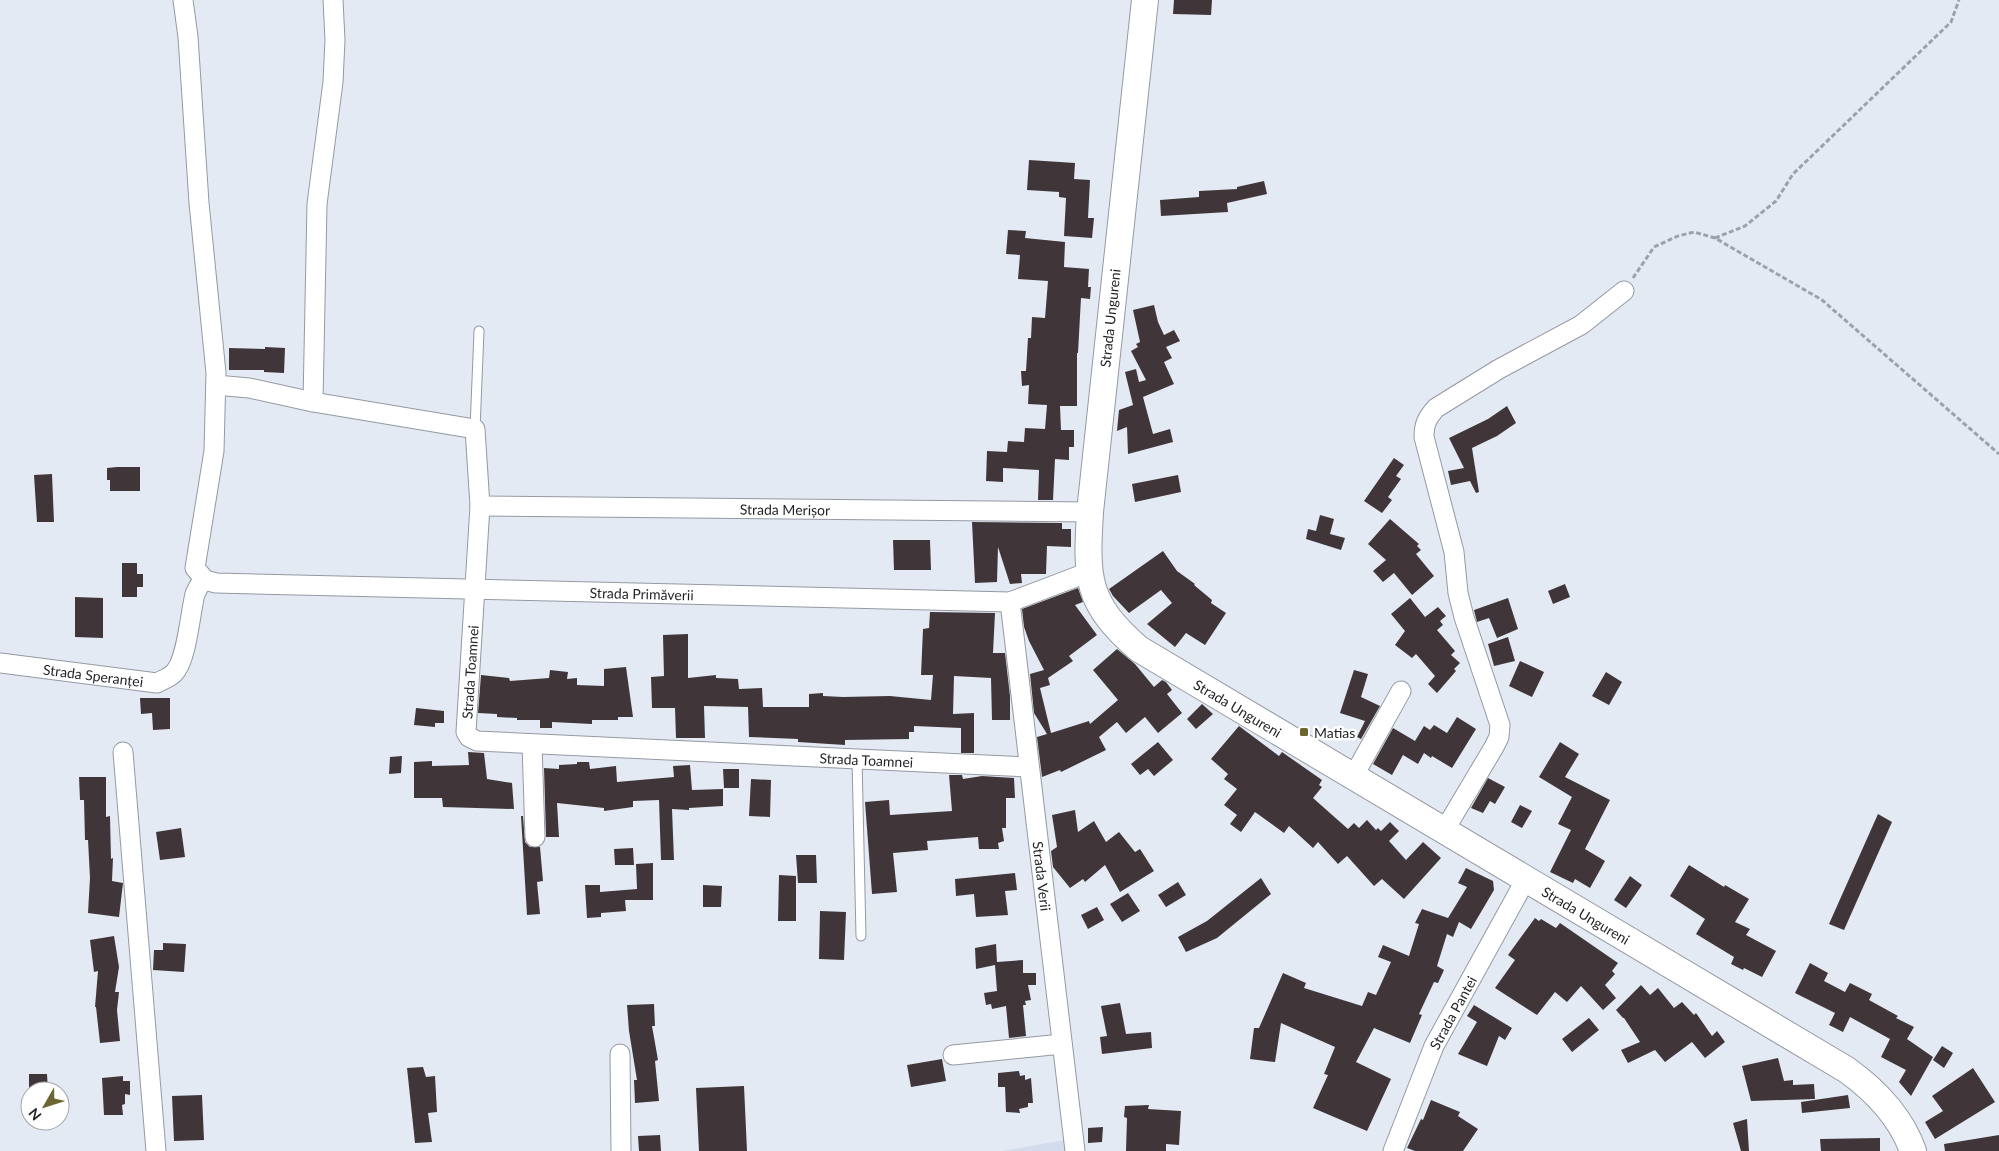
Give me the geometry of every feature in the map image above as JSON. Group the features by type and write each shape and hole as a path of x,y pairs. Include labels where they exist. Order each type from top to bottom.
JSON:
{"main road":[{"name":"Strada Ungureni","path":"1144,0 1090,512 1089,572 1094,594 1104,614 1139,649 1847,1070 1878,1095 1893,1113 1903,1129 1912,1151"}],"street":[{"name":"Strada Speranței","path":"0,663 156,683 172,675 178,669 183,655 195,594 199,586 214,451 216,373 199,203 188,37 183,0"},
{"path":"313,402 317,204 333,82 335,40 333,0"},
{"path":"1444,831 1494,748 1499,737 1500,725 1462,609 1458,592 1454,552 1426,445 1424,426 1428,417 1436,408 1499,369 1581,325 1624,291"},
{"path":"216,385 249,388 313,402 475,429"},
{"name":"Strada Toamnei","path":"475,429 480,506 466,732 476,741 1028,767"},
{"name":"Strada Merișor","path":"480,506 1090,512"},
{"name":"Strada Primăverii","path":"200,574 216,583 475,591 1010,602 1089,572"},
{"name":"Strada Verii","path":"1010,602 1028,767 1075,1151"},
{"path":"1353,777 1400,691"},
{"path":"532,744 535,837"},
{"path":"123,752 156,1151"},
{"name":"Strada Pantei","path":"1393,1151 1434,1046 1526,879"},
{"path":"953,1054 1062,1044"},
{"path":"620,1054 621,1151"}],"lane":[{"path":"475,429 479,331"},
{"path":"857,759 861,936"}],"path":[{"path":"1715,238 1745,226 1776,201 1793,174 1952,22 1959,0"},
{"path":"1624,291 1654,247 1678,236 1694,232 1715,238 1822,300 1999,454"}],"shaded area":[{"path":"1065,1140 1067,1151 1002,1151"}],"building":[{"path":"1174,0 1212,0 1211,15 1173,14"},
{"path":"1029,160 1075,163 1074,179 1090,180 1088,218 1094,218 1092,238 1064,236 1066,198 1059,197 1059,192 1027,190"},
{"path":"1264,181 1267,194 1227,203 1228,212 1161,216 1160,200 1199,197 1199,191 1237,189 1237,187"},
{"path":"1008,230 1026,231 1025,238 1065,242 1064,267 1089,269 1088,287 1091,287 1090,299 1081,298 1077,353 1077,406 1060,406 1061,430 1074,430 1074,447 1069,447 1069,460 1055,459 1053,500 1038,500 1039,470 1003,468 1003,482 986,481 987,451 1007,452 1008,441 1024,442 1025,428 1045,429 1047,405 1028,404 1029,385 1022,386 1021,371 1026,371 1028,338 1031,338 1032,317 1045,318 1048,281 1018,279 1020,255 1006,254"},
{"path":"1154,305 1158,322 1164,335 1174,330 1180,341 1166,347 1172,358 1164,362 1174,384 1143,397 1153,434 1170,429 1173,442 1128,454 1127,427 1117,431 1119,410 1133,405 1125,372 1136,369 1139,382 1146,380 1131,351 1138,347 1136,344 1140,342 1133,310"},
{"path":"265,347 285,348 284,373 264,372 264,370 229,370 229,348 265,349"},
{"path":"1507,406 1516,423 1497,436 1472,448 1479,492 1476,493 1470,481 1451,485 1448,471 1464,468 1449,438 1488,419"},
{"path":"1394,458 1404,465 1396,476 1401,479 1388,497 1392,500 1382,513 1364,501"},
{"path":"140,467 140,491 110,491 110,480 107,480 107,468"},
{"path":"52,474 54,522 37,522 34,475"},
{"path":"1178,475 1181,492 1135,502 1132,484"},
{"path":"1320,515 1334,519 1330,534 1345,538 1341,550 1306,539 1308,529 1316,531"},
{"path":"1390,519 1419,544 1417,546 1421,550 1416,554 1434,576 1412,595 1394,573 1383,582 1373,571 1386,560 1368,544"},
{"path":"972,522 1062,523 1062,529 1071,529 1071,547 1047,546 1046,574 1021,574 1022,583 1010,584 998,547 997,582 975,583"},
{"path":"893,540 930,540 931,570 894,570"},
{"path":"1163,551 1177,571 1212,600 1211,603 1226,613 1205,645 1186,633 1175,647 1147,624 1172,603 1161,590 1129,613 1109,589"},
{"path":"122,563 137,563 137,574 143,574 143,587 137,587 137,597 122,597"},
{"path":"1565,584 1570,597 1553,604 1548,591"},
{"path":"1078,588 1083,602 1075,605 1097,635 1069,656 1073,661 1048,678 1050,685 1040,688 1051,733 1089,721 1090,724 1118,700 1093,670 1117,649 1135,664 1154,687 1162,680 1166,682 1172,690 1167,694 1182,713 1158,733 1145,717 1126,733 1117,722 1099,737 1106,750 1061,772 1060,770 1042,777 1037,737 1047,734 1034,713 1030,674 1044,670 1029,641 1024,627 1022,609"},
{"path":"75,597 103,598 103,638 75,637"},
{"path":"1410,598 1425,617 1438,607 1446,616 1440,621 1443,625 1437,630 1455,651 1451,655 1460,663 1454,669 1456,671 1437,693 1428,684 1435,676 1416,654 1412,658 1395,645 1405,631 1391,614"},
{"path":"1508,598 1518,629 1497,638 1489,618 1477,622 1474,610"},
{"path":"930,612 995,613 993,653 1005,653 1010,696 1010,720 992,720 991,678 954,676 953,714 974,713 974,753 961,753 961,728 914,726 914,732 909,732 909,739 845,740 845,745 798,742 798,739 749,737 748,707 704,706 705,738 676,738 675,708 652,708 651,677 664,676 663,635 688,634 688,678 716,675 716,678 738,679 739,689 762,688 763,707 809,707 809,694 823,693 823,696 890,696 931,700 933,675 921,675 923,629 929,628"},
{"path":"1508,637 1515,661 1494,666 1488,644"},
{"path":"1520,661 1544,672 1532,697 1509,686"},
{"path":"626,667 633,717 618,717 618,720 592,720 592,724 552,722 552,728 540,728 540,720 517,720 517,718 497,717 497,714 478,713 481,675 509,678 510,681 549,678 550,670 568,672 567,679 577,678 577,685 604,686 604,669"},
{"path":"1354,670 1368,674 1361,697 1380,706 1361,739 1357,737 1365,721 1340,713"},
{"path":"1606,672 1622,682 1609,705 1592,696"},
{"path":"140,698 170,698 170,729 153,730 152,713 141,714"},
{"path":"1202,704 1213,714 1196,729 1187,719"},
{"path":"416,708 444,711 444,723 435,723 435,727 414,725"},
{"path":"1457,717 1476,729 1452,768 1424,753 1418,764 1403,755 1392,775 1373,764 1393,728 1415,741 1424,726 1430,730 1434,725 1447,733"},
{"path":"1239,726 1279,756 1282,752 1322,780 1319,785 1322,787 1313,798 1348,829 1354,823 1359,828 1367,820 1376,830 1378,828 1381,831 1390,822 1399,831 1389,841 1406,860 1423,842 1441,858 1404,899 1382,879 1374,886 1347,856 1338,864 1318,842 1313,848 1289,826 1284,833 1255,812 1241,832 1230,824 1237,815 1224,805 1237,789 1224,779 1228,774 1211,759"},
{"path":"1158,742 1173,760 1154,776 1148,769 1140,775 1131,764"},
{"path":"1560,742 1579,754 1565,777 1610,800 1585,849 1605,861 1590,888 1575,879 1573,883 1550,872 1571,830 1558,824 1572,797 1539,777"},
{"path":"468,752 484,753 487,779 512,783 514,809 443,807 442,798 414,798 414,762 432,761 432,766 469,765"},
{"path":"402,756 401,773 389,774 390,757"},
{"path":"577,762 589,762 590,769 616,766 617,782 674,777 673,766 690,765 692,790 723,789 723,806 689,808 689,810 672,809 674,860 661,860 659,800 633,801 633,807 604,811 604,808 557,803 559,837 546,837 544,768 559,769 559,765 577,764"},
{"path":"723,769 739,769 739,788 724,788"},
{"path":"949,775 962,775 963,779 982,776 1014,778 1015,798 1006,798 1006,828 1002,828 1004,841 998,843 999,849 979,849 978,837 927,841 928,850 893,853 897,892 872,894 865,802 889,800 890,815 952,811"},
{"path":"79,777 106,777 106,817 110,816 111,859 113,858 112,881 123,883 119,917 88,913 90,878 88,840 85,840 84,800 80,800"},
{"path":"1488,778 1505,787 1495,804 1490,801 1483,813 1471,808"},
{"path":"751,779 771,780 770,817 749,816"},
{"path":"1520,805 1532,811 1522,828 1511,822"},
{"path":"1075,810 1078,832 1094,821 1106,842 1119,832 1135,852 1140,849 1154,871 1120,892 1105,865 1085,882 1083,879 1070,888 1053,867 1051,851 1057,847 1052,815"},
{"path":"1878,814 1892,822 1844,930 1829,924"},
{"path":"521,816 523,816 525,842 530,847 540,847 543,881 537,882 540,914 527,915"},
{"path":"181,828 185,857 160,860 156,832"},
{"path":"633,848 634,865 615,865 614,849"},
{"path":"796,855 816,855 817,883 798,883"},
{"path":"653,863 653,900 625,900 626,911 601,913 601,917 587,918 585,885 600,885 600,892 637,889 636,864"},
{"path":"1689,865 1724,887 1725,885 1749,899 1735,922 1750,929 1746,935 1776,951 1762,977 1731,964 1734,957 1696,934 1705,919 1670,896"},
{"path":"1466,868 1493,881 1494,890 1471,929 1459,922 1453,937 1447,934 1437,966 1444,970 1438,983 1434,982 1419,1014 1422,1015 1410,1043 1374,1028 1356,1062 1391,1079 1367,1131 1313,1108 1328,1075 1324,1074 1335,1047 1281,1023 1275,1062 1250,1059 1254,1028 1259,1028 1283,973 1306,983 1304,988 1362,1006 1368,992 1376,995 1391,962 1378,957 1383,945 1409,956 1419,924 1415,923 1422,909 1448,918 1467,887 1458,883"},
{"path":"1015,873 1017,890 1005,891 1008,915 976,917 974,894 956,896 955,879"},
{"path":"779,875 796,876 796,921 778,921"},
{"path":"1630,876 1642,885 1626,908 1614,900"},
{"path":"1261,878 1271,894 1217,938 1186,952 1178,937 1207,921"},
{"path":"1178,882 1186,895 1166,907 1158,895"},
{"path":"703,885 722,886 721,907 703,907"},
{"path":"1128,893 1140,911 1122,922 1110,904"},
{"path":"1097,907 1104,920 1088,929 1081,915"},
{"path":"820,911 846,912 844,960 819,959"},
{"path":"1535,918 1539,921 1541,919 1556,928 1560,923 1618,963 1612,971 1615,974 1605,985 1616,998 1603,1010 1581,986 1567,1002 1555,992 1537,1015 1495,988 1515,960 1508,955"},
{"path":"114,936 119,967 115,992 119,992 117,1010 120,1041 100,1043 95,1007 98,971 94,972 90,940"},
{"path":"163,943 186,944 184,972 153,970 154,950 163,950"},
{"path":"996,944 997,962 1023,960 1023,973 1036,973 1036,985 1028,985 1031,1000 1025,1001 1026,1005 1023,1005 1026,1036 1009,1038 1006,1006 992,1009 991,1004 986,1005 984,993 997,991 995,965 976,969 975,948"},
{"path":"1810,963 1828,973 1824,981 1845,992 1850,983 1872,994 1869,1000 1898,1016 1896,1018 1914,1027 1907,1039 1933,1057 1911,1096 1899,1082 1906,1070 1881,1057 1890,1039 1850,1017 1843,1032 1829,1025 1835,1013 1795,993"},
{"path":"1641,985 1650,995 1658,988 1674,1008 1682,1002 1694,1015 1696,1013 1712,1036 1717,1031 1725,1042 1705,1058 1692,1042 1665,1062 1655,1050 1628,1063 1621,1050 1640,1042 1624,1018 1616,1010"},
{"path":"1120,1003 1126,1034 1151,1032 1152,1048 1102,1054 1100,1037 1107,1036 1101,1006"},
{"path":"654,1004 655,1026 652,1026 658,1060 655,1061 659,1101 635,1103 634,1080 637,1080 627,1005"},
{"path":"1474,1005 1512,1028 1505,1040 1499,1036 1487,1066 1458,1054 1477,1022 1467,1016"},
{"path":"1589,1018 1599,1030 1572,1052 1562,1039"},
{"path":"1942,1046 1953,1053 1944,1068 1933,1060"},
{"path":"1778,1058 1784,1081 1793,1080 1793,1085 1814,1084 1815,1099 1751,1101 1742,1066"},
{"path":"942,1059 946,1081 911,1087 907,1065"},
{"path":"423,1067 426,1077 435,1076 437,1112 428,1113 432,1142 415,1143 407,1068"},
{"path":"1973,1068 1995,1102 1935,1139 1925,1122 1943,1111 1932,1096"},
{"path":"1019,1071 1020,1076 1025,1075 1025,1080 1031,1078 1033,1103 1028,1103 1028,1107 1019,1109 1020,1113 1006,1112 1005,1087 998,1087 998,1073"},
{"path":"29,1074 47,1074 47,1081 29,1081"},
{"path":"123,1076 123,1081 130,1081 130,1095 125,1094 125,1104 122,1105 123,1115 104,1115 102,1078"},
{"path":"744,1086 747,1151 699,1151 696,1088"},
{"path":"202,1095 204,1140 174,1141 172,1096"},
{"path":"1848,1095 1850,1108 1802,1113 1801,1102"},
{"path":"1431,1100 1460,1112 1458,1116 1478,1129 1463,1151 1415,1151 1407,1148 1421,1119 1423,1120"},
{"path":"1149,1105 1148,1109 1181,1111 1179,1145 1166,1144 1166,1151 1126,1151 1127,1118 1124,1117 1125,1106"},
{"path":"1747,1119 1749,1151 1741,1151 1733,1123"},
{"path":"1103,1127 1102,1142 1088,1143 1088,1128"},
{"path":"660,1135 661,1151 639,1151 638,1136"},
{"path":"1999,1135 1999,1151 1945,1151 1944,1144"},
{"path":"1880,1138 1880,1151 1821,1151 1820,1139"}],"place":[{"name":"Matias","path":"1304,732"}]}
